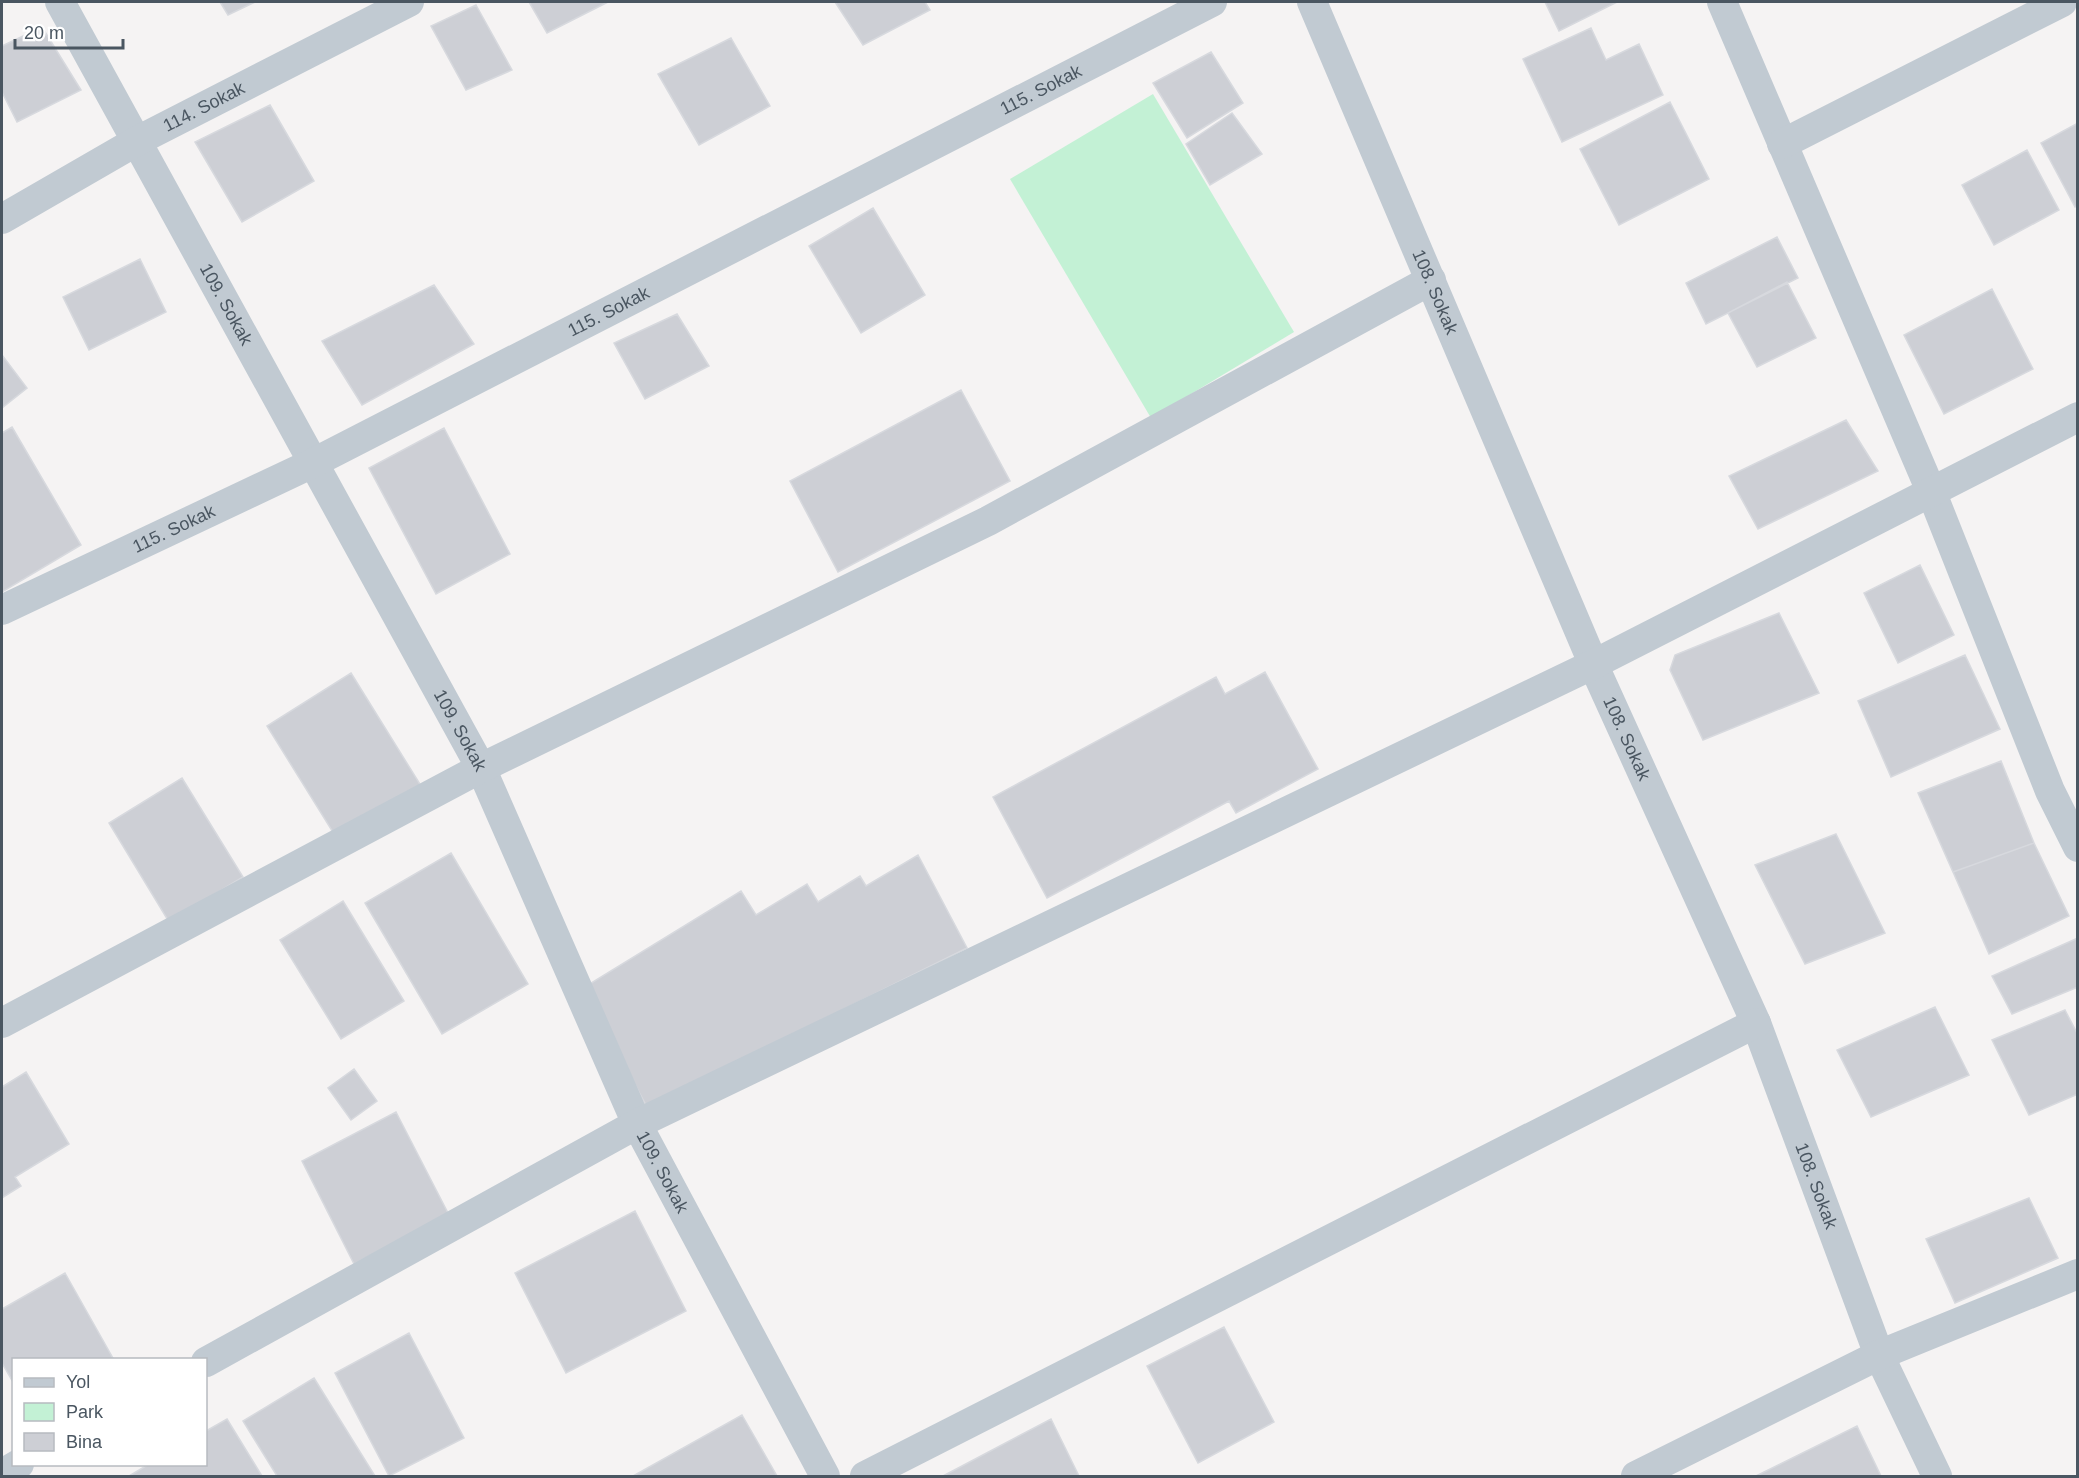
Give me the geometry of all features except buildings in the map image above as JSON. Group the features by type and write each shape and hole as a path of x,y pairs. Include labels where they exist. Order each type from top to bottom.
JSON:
{"street":[{"name":"109. Sokak","path":"60,2 481,768 637,1124 825,1476"},
{"name":"114. Sokak","path":"2,219 137,141 409,2"},
{"name":"115. Sokak","path":"2,610 313,463 1212,2"},
{"name":"108. Sokak","path":"1312,2 1594,664 1756,1023 1879,1355 1937,1476"},
{"path":"1722,2 1931,491 2050,790 2078,847"},
{"path":"1782,144 2062,2"},
{"path":"2,1023 481,768 988,522 1431,280"},
{"path":"207,1361 637,1124 1594,664 2078,417"},
{"path":"865,1476 1756,1023"},
{"path":"1636,1476 1879,1355 2078,1274"},
{"path":"2,1474 16,1466"}],"green space":[{"path":"1153,94 1294,332 1151,418 1010,179"}]}
